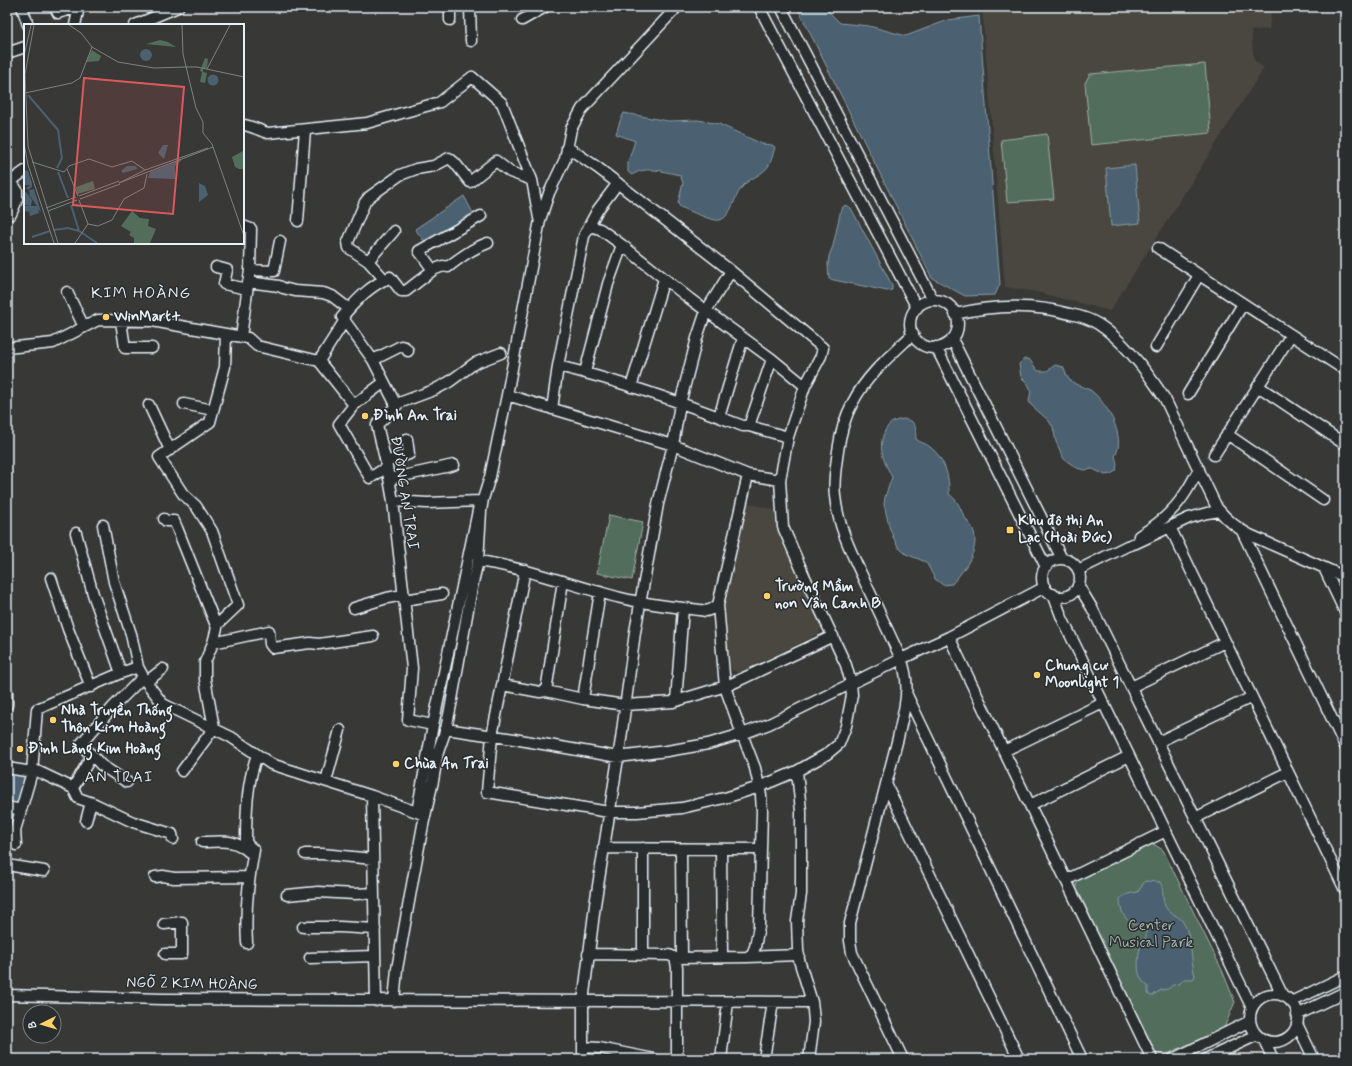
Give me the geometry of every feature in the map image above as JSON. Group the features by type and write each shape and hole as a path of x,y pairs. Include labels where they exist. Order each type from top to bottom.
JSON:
{"street":[{"path":"22,7 28,24"},
{"path":"55,7 58,13 79,7 75,24"},
{"path":"137,24 178,7"},
{"path":"450,7 450,20"},
{"path":"470,7 471,40"},
{"path":"522,20 545,7"},
{"path":"421,814 433,781 438,752 446,729 478,561 481,511 507,395 540,220 549,193 565,159 571,129 582,109 677,7"},
{"path":"759,7 917,308"},
{"path":"781,7 933,300"},
{"path":"7,53 24,47"},
{"path":"244,125 247,125 255,130 268,133 367,123 440,102 472,77 502,103 532,180 540,220"},
{"path":"298,221 305,130"},
{"path":"525,570 492,736 486,792 609,812 637,812 682,808 728,797 759,787 797,771 827,754 839,744 846,726 849,711 852,695 851,683 846,665 784,531 780,480 788,437 805,386 821,356 823,348 730,271 618,183 567,147"},
{"path":"385,280 368,261 348,246 363,206 369,197 407,171 434,166 450,158 470,182 496,161 510,172 532,180"},
{"path":"7,214 11,214 17,200 17,190 11,182 24,173"},
{"path":"552,409 558,366 584,236 597,211 618,183"},
{"path":"433,270 419,251 481,216"},
{"path":"241,337 250,270 251,229 244,226"},
{"path":"589,226 600,229 622,245 664,279 772,359 805,386"},
{"path":"368,261 394,231"},
{"path":"250,270 274,270 280,241"},
{"path":"488,243 478,246 448,267 443,266 433,270 406,291 401,290 390,277 365,292 342,317 373,360 383,383 396,405 434,390 450,382 482,359 501,353"},
{"path":"585,372 608,284 622,245"},
{"path":"1158,248 1345,370"},
{"path":"216,267 227,270 224,284 279,286 294,291 323,293 332,296 349,309"},
{"path":"583,1059 583,1002 588,954 618,757 635,632 658,504 673,445 680,404 706,311 730,271"},
{"path":"1156,347 1199,275"},
{"path":"631,387 664,279"},
{"path":"67,292 84,327"},
{"path":"933,300 948,304 955,314 958,325 956,333 952,339 946,344 936,347 924,345 917,340 910,326 911,319 917,308 926,302 933,300"},
{"path":"1188,394 1243,304"},
{"path":"955,314 993,307 1034,306 1087,318 1098,324 1116,339 1138,361 1155,383 1165,399 1220,511 1227,520 1242,531 1262,541 1345,577"},
{"path":"7,348 53,343 98,320 152,321 248,338 257,346 319,361 354,405"},
{"path":"319,361 345,320"},
{"path":"121,321 125,348 152,348"},
{"path":"182,771 214,728 205,679 205,662 213,643 218,624 238,604 221,560 212,531 196,506 183,494 159,457 210,422 225,367 226,334"},
{"path":"903,1059 852,953 850,923 904,712 907,683 905,669 901,658 848,546 837,508 834,478 843,428 853,402 879,366 913,334"},
{"path":"1214,455 1291,335"},
{"path":"719,417 743,338"},
{"path":"952,339 1062,559"},
{"path":"373,360 401,346 405,347 408,351"},
{"path":"936,347 1046,566"},
{"path":"749,426 772,359"},
{"path":"558,366 585,372 744,426 749,426 788,437"},
{"path":"383,383 354,405 340,424 370,478 387,465 409,454 408,439"},
{"path":"1258,386 1343,443"},
{"path":"507,395 673,445 748,475 780,480"},
{"path":"184,404 213,410"},
{"path":"149,405 170,450"},
{"name":"ĐƯỜNG AN TRAI","path":"396,405 377,425 387,465 393,501 412,668 408,720 433,725"},
{"path":"1227,434 1323,500"},
{"path":"389,479 454,465"},
{"path":"1127,546 1155,526 1171,512 1199,469"},
{"path":"747,956 752,954 755,947 759,926 762,811 755,768 725,687 718,605 748,475"},
{"path":"393,501 427,503 480,501 433,725 411,887 397,969 394,1001"},
{"path":"1078,570 1127,546 1193,517 1220,511"},
{"path":"164,519 166,521 174,522 177,528 217,628"},
{"path":"103,525 114,582 131,634 138,667 144,679 163,704 232,737 271,764 372,796 421,814"},
{"path":"1170,528 1345,890"},
{"path":"1242,531 1345,746"},
{"path":"76,533 93,594 121,673"},
{"path":"1056,559 1062,559 1073,563 1078,570 1080,579 1078,585 1070,594 1059,596 1053,594 1045,587 1042,579 1043,572 1050,562 1056,559"},
{"path":"478,561 525,570 640,602 706,611 712,610 718,605"},
{"path":"1324,568 1345,612"},
{"path":"51,578 68,629 91,687"},
{"path":"546,691 563,581"},
{"path":"1078,585 1092,608 1195,818 1287,999 1296,1010 1297,1019 1314,1059"},
{"path":"446,729 618,757 708,744 742,734 768,724 901,658 948,637 1045,587"},
{"path":"583,699 600,592"},
{"path":"354,608 387,598 442,594"},
{"path":"1053,594 1062,618 1252,1008"},
{"path":"676,701 683,608"},
{"path":"213,643 269,631 270,644 273,648 310,643 319,644 373,636"},
{"path":"502,685 540,692 546,691 625,706 676,701 725,687 833,636"},
{"path":"948,637 1152,1059"},
{"path":"1131,687 1225,642"},
{"path":"16,845 16,830 32,772 37,709 138,667"},
{"path":"127,782 101,765 80,745 113,707 144,679 163,669"},
{"path":"7,692 7,704"},
{"path":"906,693 1082,1059"},
{"path":"1158,742 1252,697"},
{"path":"1004,751 1103,703"},
{"path":"326,781 340,730"},
{"path":"73,788 92,755"},
{"path":"247,943 246,924 249,877 254,850 246,841 247,796 254,762 257,755"},
{"path":"1030,805 1129,756"},
{"path":"7,768 32,772 37,771 73,788 78,798 95,804 133,822 172,834 173,839"},
{"path":"797,771 800,811 801,894 797,921 799,955 812,1002 814,1022 809,1059"},
{"path":"1195,818 1288,772"},
{"path":"886,784 1019,1059"},
{"path":"372,796 376,1001"},
{"path":"86,821 90,806 95,804"},
{"path":"7,807 21,810"},
{"path":"1066,880 1166,831"},
{"path":"202,842 235,842 249,852 254,852"},
{"path":"603,848 761,849"},
{"path":"643,848 643,955"},
{"path":"677,1059 677,968 679,958 681,849"},
{"path":"721,849 722,957"},
{"path":"305,854 322,854 373,859"},
{"path":"7,865 44,871"},
{"path":"155,876 189,878 249,877"},
{"path":"287,894 318,892 361,894 374,893"},
{"path":"164,924 182,922 182,954 165,954"},
{"path":"303,927 375,929"},
{"path":"588,954 672,955 679,958 799,955"},
{"path":"310,958 376,956"},
{"path":"1287,999 1345,976"},
{"path":"1206,1059 1260,1038 1272,1042 1279,1042 1292,1033 1297,1019 1345,992"},
{"path":"1273,1059 1260,1038 1253,1030 1250,1015 1256,1001 1263,996 1279,994 1287,999"},
{"name":"NGÕ 2 KIM HOÀNG","path":"7,995 162,999 376,1001 812,1002"},
{"path":"721,1059 728,1002"},
{"path":"764,1059 772,1002"},
{"path":"1172,1059 1250,1021"},
{"path":"583,1047 599,1048 654,1059"}],"shaded area":[{"path":"982,7 1272,7 1269,29 1251,31 1254,60 1264,68 1110,311 1036,292 1005,287"},
{"name":"Trường Mầm non Vân Canh B","path":"745,502 774,510 799,579 822,626 819,634 738,673 731,669 723,614"}],"green space":[{"path":"1205,64 1211,133 1091,145 1085,83 1090,74"},
{"path":"1047,134 1054,199 1007,202 1001,140"},
{"path":"609,515 643,522 632,580 597,573"},
{"name":"Center Musical Park","path":"1150,842 1163,850 1222,970 1235,1002 1224,1028 1165,1055 1156,1053 1075,889 1079,877"}],"water":[{"path":"797,7 824,7 840,23 869,26 906,36 948,20 979,16 1000,284 995,295 965,296 932,278"},
{"path":"624,113 668,121 698,120 719,124 762,144 772,145 775,147 772,159 768,167 763,172 749,180 743,186 732,207 724,218 720,220 712,219 680,207 678,203 683,183 680,175 655,170 643,170 632,175 628,172 628,162 635,141 616,134"},
{"path":"1135,165 1140,223 1111,226 1106,168"},
{"path":"464,196 476,219 428,246 415,229"},
{"path":"845,205 851,208 892,285 892,290 887,291 829,279 829,256 833,246 841,209"},
{"path":"1024,359 1029,359 1038,371 1047,371 1055,365 1063,367 1067,377 1070,380 1075,384 1090,390 1102,402 1117,430 1118,448 1115,456 1117,464 1116,471 1105,475 1093,469 1084,470 1077,468 1064,459 1056,442 1053,427 1048,420 1031,405 1029,401 1031,390 1028,384 1021,377 1019,364"},
{"path":"903,419 911,421 915,425 916,439 935,451 939,456 947,474 949,494 956,501 974,532 975,539 972,554 966,567 952,584 943,585 935,579 926,562 906,554 899,548 889,526 884,504 892,477 882,455 882,443 888,426 894,421"},
{"path":"7,772 29,776 21,807 7,803"},
{"path":"1145,881 1160,882 1165,906 1183,922 1190,942 1195,976 1193,979 1184,979 1179,984 1173,985 1168,989 1161,990 1152,996 1149,995 1148,986 1140,977 1138,965 1141,941 1146,938 1146,929 1143,925 1135,924 1125,917 1120,902 1120,898 1128,894 1138,892"}],"place":[{"name":"WinMart+","path":"106,317"},
{"name":"Đình An Trai","path":"365,416"},
{"name":"Khu đô thị An Lạc (Hoài Đức)","path":"1010,530"},
{"name":"Trường Mầm non Vân Canh B","path":"767,596"},
{"name":"Chung cư Moonlight 1","path":"1037,675"},
{"name":"Nhà Truyền Thống Thôn Kim Hoàng","path":"53,720"},
{"name":"Đình Làng Kim Hoàng","path":"20,749"},
{"name":"Chùa An Trai","path":"396,764"}],"district":[{"name":"KIM HOÀNG","path":"141,293"},
{"name":"AN TRAI","path":"119,777"}]}
